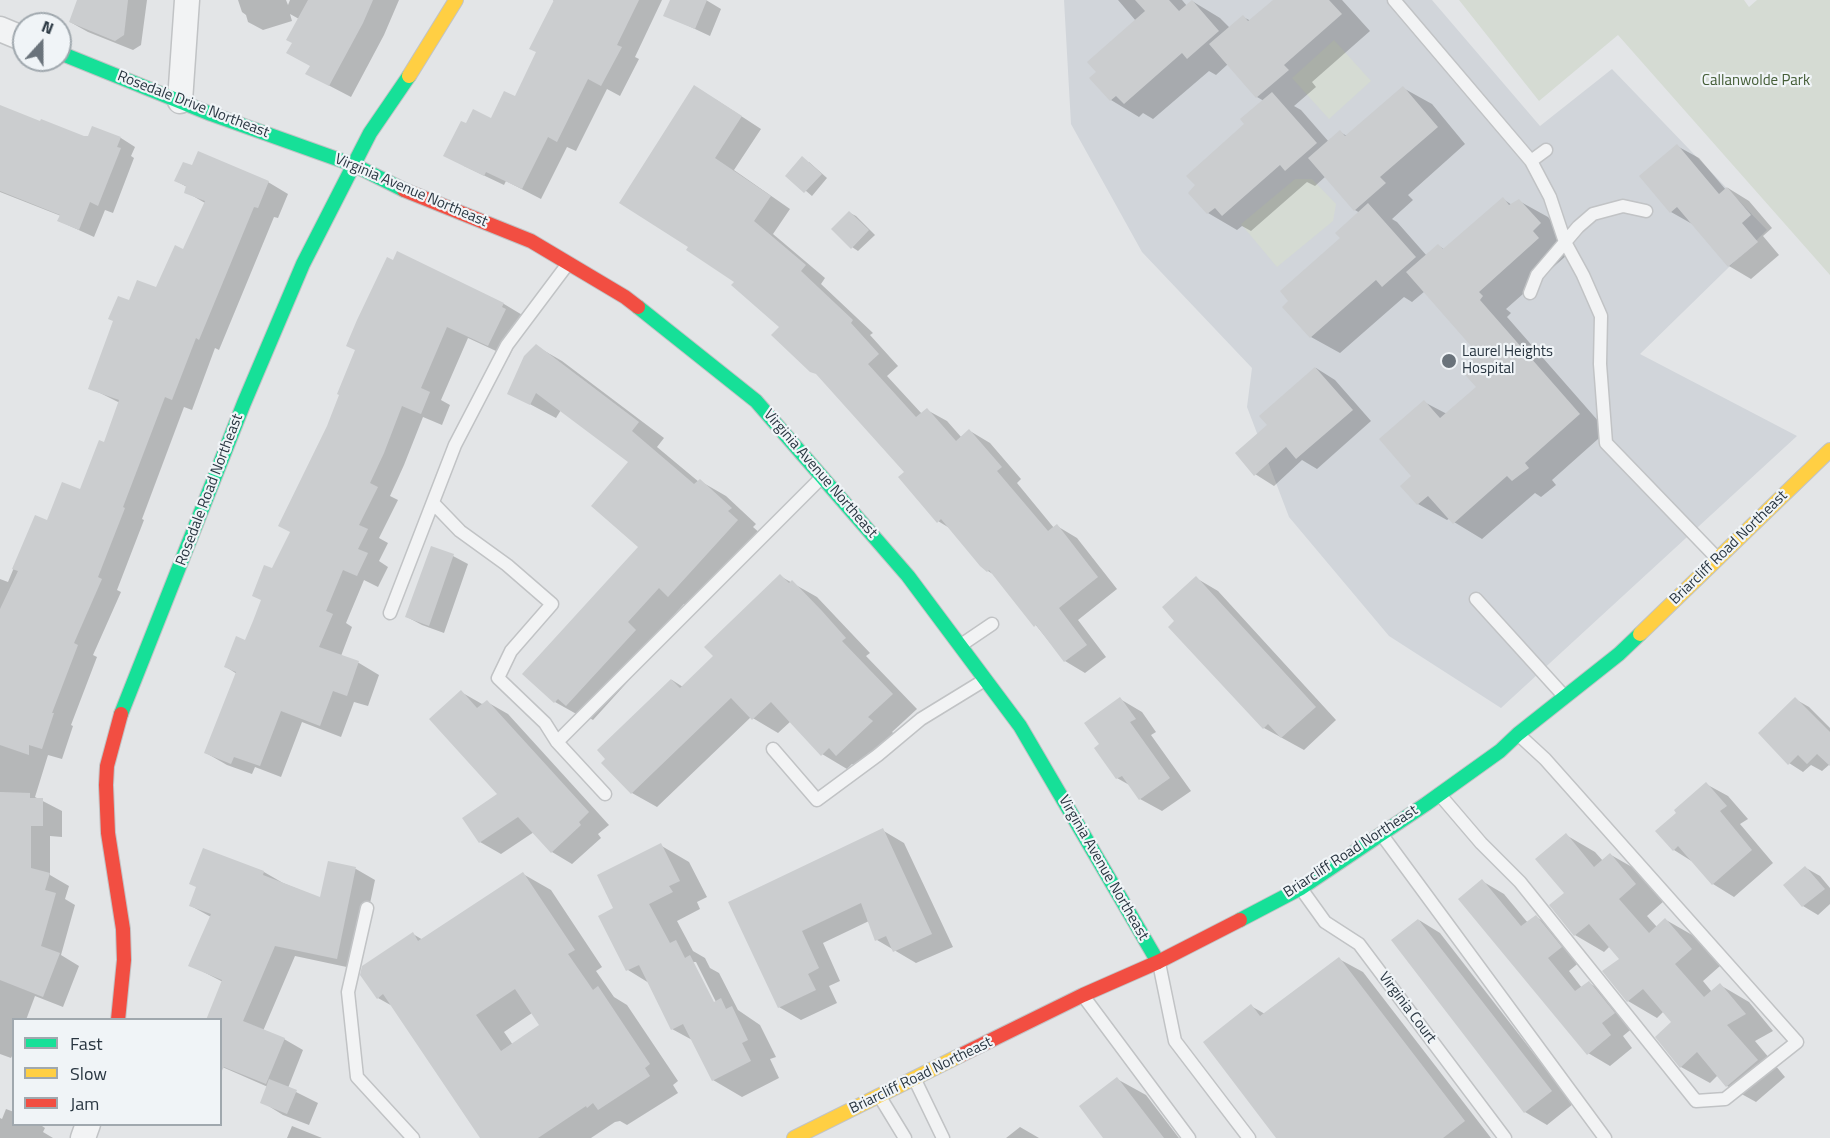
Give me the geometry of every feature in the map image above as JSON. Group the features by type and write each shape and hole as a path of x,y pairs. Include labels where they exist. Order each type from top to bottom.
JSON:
{"street":[{"path":"180,101 186,0"},
{"name":"Rosedale Road Northeast","path":"118,1018 124,960 123,929 106,808 107,766 112,741 123,708 303,264 370,133 430,44 456,0"},
{"name":"Rosedale Drive Northeast","path":"72,58 327,156"},
{"name":"Virginia Avenue Northeast","path":"327,156 354,165 403,189 531,241 625,297 756,401 908,576 1020,726 1158,962"},
{"name":"Briarcliff Road Northeast","path":"794,1138 1083,995 1158,962 1300,888 1382,834 1500,751 1518,734 1620,654 1830,450"}],"lane":[{"path":"1394,0 1532,160 1550,197 1565,242 1601,316 1600,364 1606,443 1718,559"},
{"path":"1532,160 1546,150"},
{"path":"1530,293 1537,275 1593,214 1623,206 1646,211"},
{"path":"390,613 455,445 507,345 568,263"},
{"path":"557,742 822,477"},
{"path":"434,504 460,531 507,565 552,604 511,651 498,678 545,723 557,742 605,794"},
{"path":"1476,599 1566,697"},
{"path":"960,646 992,624"},
{"path":"773,749 818,800 921,719 985,679"},
{"path":"1439,794 1481,843 1520,882 1696,1101 1725,1099 1797,1042 1545,759 1518,734"},
{"path":"1382,834 1605,1138"},
{"name":"Virginia Court","path":"1300,888 1325,922 1359,944 1505,1138"},
{"path":"367,908 348,992 357,1077 413,1138"},
{"path":"1158,962 1175,1041 1249,1138"},
{"path":"1083,995 1189,1138"},
{"path":"914,1079 943,1138"},
{"path":"880,1096 905,1138"}],"shaded area":[{"name":"Laurel Heights Hospital","path":"1064,0 1432,0 1540,126 1612,69 1767,230 1640,354 1797,436 1501,708 1389,636 1289,517 1247,407 1252,368 1142,252 1071,124"}],"green space":[{"name":"Callanwolde Park","path":"1459,0 1744,0 1749,7 1757,0 1830,0 1830,275 1618,35 1539,101"},
{"path":"1334,40 1371,81 1329,119 1292,78"},
{"path":"1295,179 1312,179 1336,204 1333,221 1277,267 1241,224"}],"building":[{"path":"77,0 128,0 124,35 115,41 72,23 72,14"},
{"path":"308,0 373,0 329,86 305,74 310,66 286,53 292,43 286,40"},
{"path":"554,0 639,0 617,45 622,47 601,86 588,79 557,142 548,137 522,189 486,172 484,176 443,156 461,121 466,123 473,109 491,118 504,91 515,96 536,52 529,49"},
{"path":"670,0 707,0 695,29 663,16"},
{"path":"1135,0 1169,0 1179,11 1192,0 1219,31 1187,59 1182,53 1124,104 1116,96 1110,101 1089,78 1096,72 1087,62 1145,11"},
{"path":"1273,0 1329,0 1342,14 1284,65 1289,70 1256,98 1209,44 1243,15 1248,21"},
{"path":"694,85 742,116 715,158 771,196 754,221 806,265 801,271 853,320 851,323 879,354 868,364 916,417 927,408 956,441 969,429 1002,467 997,471 1048,531 1057,524 1098,577 1059,608 1087,645 1064,662 989,570 987,572 980,566 941,519 937,523 898,477 904,472 816,374 810,372 771,335 779,327 731,285 734,282 686,250 688,247 619,203"},
{"path":"1403,86 1438,127 1380,177 1386,183 1354,211 1308,158 1340,130 1345,136"},
{"path":"1272,92 1317,143 1285,171 1280,165 1222,216 1215,208 1207,214 1188,193 1195,185 1186,176 1244,124 1240,119"},
{"path":"0,105 84,136 88,136 92,126 121,137 117,147 121,148 98,206 90,202 79,230 57,221 60,215 0,191"},
{"path":"1677,144 1719,194 1727,187 1751,215 1742,223 1758,242 1728,267 1677,207 1670,213 1639,176"},
{"path":"198,151 269,181 258,208 254,207 199,340 196,338 172,400 165,397 98,577 102,579 74,643 78,645 52,713 54,713 42,749 29,745 29,755 0,745 0,609 18,571 12,569 35,515 47,520 62,482 80,489 99,440 104,442 119,400 88,389 113,321 108,319 118,296 129,300 137,280 156,287 175,245 183,249 205,201 184,193 186,186 174,181 183,162 192,165"},
{"path":"802,156 822,174 804,193 785,176"},
{"path":"1503,197 1509,205 1519,199 1541,223 1533,231 1539,238 1479,292 1483,296 1480,300 1580,414 1525,463 1529,468 1512,481 1507,476 1453,524 1428,496 1417,505 1400,486 1411,476 1379,439 1424,400 1440,418 1476,387 1460,369 1478,354 1406,272 1438,244 1443,249"},
{"path":"1368,203 1416,257 1382,287 1376,280 1310,338 1282,307 1288,301 1280,291 1340,238 1335,233"},
{"path":"849,211 869,230 851,249 831,229"},
{"path":"397,251 504,303 502,307 506,309 488,346 447,327 421,388 430,392 421,414 402,406 370,483 378,487 359,525 368,529 358,549 368,553 357,576 343,570 326,611 333,614 319,647 359,661 347,696 333,691 320,726 281,711 260,766 234,757 231,764 204,753 236,672 224,667 236,636 245,640 253,621 261,600 252,596 264,565 272,568 290,532 278,526 327,426 339,395 337,394 355,350 346,346 387,257 393,260"},
{"path":"536,344 639,422 632,431 694,484 700,479 732,508 728,511 738,520 668,597 659,588 628,622 636,630 566,706 558,699 554,703 522,674 638,547 591,506 628,462 536,393 530,405 507,394 524,356"},
{"path":"1315,367 1353,410 1296,459 1286,447 1254,476 1235,453 1267,425 1259,416"},
{"path":"431,546 454,554 429,626 405,617"},
{"path":"780,574 789,583 792,580 822,611 846,638 842,641 893,694 868,717 873,721 836,756 829,748 821,756 771,702 752,720 731,698 631,794 601,763 605,759 597,750 671,679 680,688 713,656 704,647"},
{"path":"1196,576 1316,707 1281,738 1268,724 1263,729 1168,627 1174,621 1162,607"},
{"path":"461,690 477,708 487,700 589,812 579,822 581,825 551,853 518,817 479,843 462,818 497,794 429,719"},
{"path":"1120,697 1136,719 1130,722 1170,778 1139,800 1122,776 1116,779 1094,748 1099,744 1084,723"},
{"path":"1795,697 1830,732 1830,766 1817,754 1807,764 1798,755 1788,765 1758,733"},
{"path":"1706,782 1727,806 1720,811 1752,850 1712,885 1678,846 1673,851 1655,831 1676,813 1674,810"},
{"path":"0,792 30,793 30,798 43,798 43,826 31,826 31,868 50,873 45,890 56,893 41,946 60,953 43,997 0,980"},
{"path":"883,828 932,934 893,952 886,936 875,941 861,903 802,931 819,968 808,974 816,990 778,1008 728,902"},
{"path":"1566,833 1594,867 1610,853 1636,884 1619,899 1649,933 1665,918 1692,949 1675,964 1704,997 1720,983 1746,1014 1727,1025 1758,1060 1726,1087 1697,1052 1680,1068 1655,1037 1671,1022 1643,989 1627,1002 1602,971 1619,959 1589,924 1574,936 1549,905 1564,893 1535,859"},
{"path":"661,843 680,881 669,886 673,892 649,904 670,943 676,940 685,958 690,955 714,1002 721,998 726,1009 732,1006 748,1040 742,1043 751,1061 712,1081 683,1024 671,1030 639,965 626,971 598,916 613,908 597,875"},
{"path":"203,848 264,871 263,875 320,897 328,861 356,867 337,959 275,946 243,1021 285,1038 266,1084 224,1067 222,1070 222,1018 207,1018 222,980 188,966 211,914 189,906 196,887 189,884"},
{"path":"1805,866 1825,889 1802,907 1783,885"},
{"path":"523,872 575,950 568,954 593,990 598,986 650,1064 645,1068 650,1076 598,1110 593,1103 587,1108 586,1106 538,1138 480,1138 383,994 377,999 360,975 362,966 413,932 418,941","holes":["515,989 539,1025 501,1051 476,1015"]},
{"path":"1482,879 1521,926 1536,915 1562,947 1548,958 1575,991 1589,981 1615,1013 1602,1023 1611,1035 1587,1055 1458,899"},
{"path":"1418,919 1552,1091 1524,1113 1391,940"},
{"path":"1339,957 1465,1121 1443,1138 1276,1138 1203,1042 1251,1004 1260,1016"},
{"path":"1117,1077 1164,1138 1103,1138 1079,1106"},
{"path":"269,1079 297,1090 287,1114 260,1103"}],"traffic: fast":[{"path":"72,58 211,114 354,165 404,190"},
{"path":"121,714 244,403 303,264 370,133 409,76"},
{"path":"638,307 756,401 908,576 1020,726 1158,962"},
{"path":"1240,920 1301,888 1426,804 1500,751 1518,734 1619,654 1640,634"}],"traffic: slow":[{"path":"409,76 456,0"},
{"path":"1640,634 1830,450"},
{"path":"794,1138 961,1055"}],"traffic: jam":[{"path":"404,190 531,241 638,307"},
{"path":"118,1018 124,960 123,929 108,833 106,785 107,766 121,714"},
{"path":"961,1055 1083,995 1158,962 1240,920"}],"place":[{"name":"Laurel Heights Hospital","path":"1449,361"}]}
